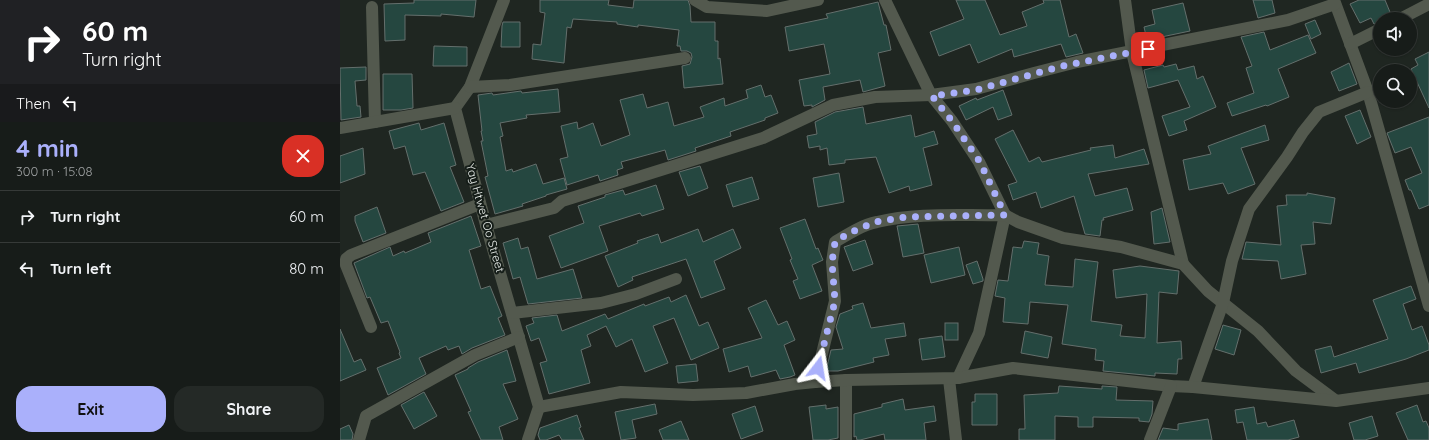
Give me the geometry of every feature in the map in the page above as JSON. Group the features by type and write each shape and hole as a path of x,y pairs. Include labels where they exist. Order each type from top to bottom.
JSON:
{"street":[{"path":"340,128 456,108 470,87 504,0"},
{"path":"695,0 707,6 768,11 818,0"},
{"path":"885,0 932,96 952,121 980,162 1005,215 979,333 953,378 956,440"},
{"path":"1125,0 1132,52 1183,264 1208,291 1258,331 1296,371 1336,401"},
{"path":"486,225 554,208 562,201 762,138 833,105 875,97 932,96 976,90 1055,68 1288,20 1335,2 1368,92 1429,306"},
{"path":"1414,12 1429,4"},
{"path":"372,7 375,122"},
{"path":"1350,44 1373,32"},
{"path":"470,87 510,84 685,58"},
{"path":"1193,386 1223,303 1232,261 1249,209 1287,157 1303,132 1319,112 1368,92"},
{"name":"Yay Htwet Oo Street","path":"456,108 480,204 539,407"},
{"path":"371,327 346,265 346,258 351,254 480,204"},
{"path":"815,382 835,301 832,262 835,242 849,233 875,222 906,217 1005,215 1018,222 1063,238 1120,247 1183,264"},
{"path":"512,313 601,303 636,294 676,279"},
{"path":"358,440 366,416 475,355 519,337"},
{"path":"528,440 539,407 621,392 693,395 746,393 815,382 953,378 1013,368 1171,386 1193,386 1336,401 1429,388"},
{"path":"846,380 846,440"},
{"path":"1150,440 1171,386"}],"building":[{"path":"414,0 476,0 474,17 441,14 441,16 405,15 405,40 385,41 384,4 414,3"},
{"path":"540,0 609,0 608,5 633,8 634,0 688,0 691,22 715,22 715,41 718,41 718,59 720,58 723,84 684,88 682,66 690,64 692,57 691,53 681,51 680,46 677,46 679,30 638,25 638,27 617,24 617,22 573,19 571,28 567,27 564,63 532,59 533,44 541,45 545,13 540,12"},
{"path":"956,0 985,0 1000,35 1027,26 1022,12 1044,3 1043,0 1060,0 1069,37 1076,34 1083,53 1066,57 1061,44 1014,57 1012,49 978,63 970,44 939,56 930,32 964,19"},
{"path":"1253,0 1272,0 1275,13 1258,18"},
{"path":"1359,0 1385,0 1390,12 1373,12 1373,22 1371,18 1360,23 1350,4"},
{"path":"878,2 884,25 886,25 891,50 878,53 885,86 863,92 860,80 823,87 825,100 812,107 812,105 804,106 799,80 830,74 824,44 789,51 785,27 828,18 826,14"},
{"path":"1183,3 1190,31 1147,40 1144,27 1155,24 1152,10"},
{"path":"1315,20 1321,34 1311,39 1305,24"},
{"path":"503,22 520,22 520,47 501,47"},
{"path":"1264,32 1270,50 1308,35 1316,53 1278,69 1289,97 1267,106 1266,105 1232,116 1227,103 1254,93 1246,68 1252,66 1241,37"},
{"path":"434,46 467,47 467,66 433,66"},
{"path":"1429,52 1429,108 1417,82 1418,65 1415,59"},
{"path":"1349,63 1357,84 1339,91 1331,72"},
{"path":"1176,64 1178,70 1194,66 1197,79 1203,76 1216,107 1184,121 1187,130 1169,136 1162,116 1190,107 1178,80 1148,88 1144,70 1163,65 1164,67"},
{"path":"366,67 366,80 355,81 357,106 360,106 361,117 341,120 340,68"},
{"path":"383,74 412,74 413,108 383,110"},
{"path":"761,85 765,97 771,95 778,113 765,118 765,120 730,132 731,136 695,148 696,151 668,160 665,150 621,162 623,168 617,170 618,175 600,181 598,175 567,185 560,159 568,157 561,126 577,122 578,129 593,123 601,146 630,135 620,100 643,94 647,108 668,102 674,126 704,117 700,107 724,98 725,106 748,98 746,90"},
{"path":"558,89 560,112 526,115 527,118 500,123 503,136 500,137 506,171 512,169 513,172 536,164 543,184 564,178 567,189 522,204 523,206 495,214 485,177 488,176 481,141 483,141 478,95 492,93 493,95 521,91 522,93"},
{"path":"1003,90 1012,115 998,120 993,107 966,120 959,106 976,98 977,100"},
{"path":"863,107 866,124 911,115 915,137 934,131 938,144 923,148 932,185 910,191 909,186 889,193 876,157 845,160 845,163 829,165 827,148 820,150 820,146 809,148 807,136 817,134 815,122 835,112"},
{"path":"1360,110 1371,137 1357,144 1345,116"},
{"path":"1429,117 1429,205 1419,209 1405,180 1422,173 1411,147 1395,153 1387,133"},
{"path":"419,123 421,130 444,123 456,165 450,167 464,202 441,211 425,172 413,175 405,146 394,149 389,131"},
{"path":"1265,125 1269,140 1241,148 1255,184 1228,194 1223,183 1189,190 1183,160 1211,154 1208,146"},
{"path":"1013,130 1029,162 1039,157 1042,162 1091,150 1090,148 1113,145 1115,158 1144,149 1149,164 1088,174 1095,196 1127,188 1133,210 1103,218 1104,220 1102,220 1100,236 1085,234 1074,196 1041,208 1036,192 1013,200 1008,185 1017,182 995,139"},
{"path":"363,148 365,174 340,183 340,156"},
{"path":"700,166 708,188 688,196 679,172"},
{"path":"839,173 844,202 818,207 813,178"},
{"path":"752,177 759,199 733,207 726,185"},
{"path":"656,185 664,209 642,216 640,213 599,226 608,251 561,268 549,236 584,223 578,206 605,197 605,195 623,190 625,195"},
{"path":"1307,193 1335,198 1331,224 1313,222 1315,244 1301,245 1306,274 1281,279 1278,261 1242,259 1246,242 1281,245 1277,206 1287,205 1286,195 1307,195"},
{"path":"377,207 386,233 363,242 355,221 355,216"},
{"path":"1162,208 1170,242 1154,244 1151,212"},
{"path":"471,216 481,246 469,250 481,289 490,286 502,316 498,318 505,335 472,348 462,354 459,346 448,350 446,346 419,358 426,374 388,395 377,368 401,358 400,352 388,321 381,323 370,297 367,298 354,263 390,247 393,256 404,251 405,253 431,242 428,233"},
{"path":"805,219 816,249 818,248 823,260 812,265 822,291 800,299 793,281 798,279 790,260 792,259 780,228"},
{"path":"918,224 924,253 903,257 897,226"},
{"path":"698,229 703,242 733,229 741,248 714,261 725,289 701,298 686,259 632,277 633,280 618,287 605,256 638,243 637,241 658,234 661,243"},
{"path":"518,238 521,249 528,247 537,279 573,269 582,298 528,304 520,277 513,279 503,243"},
{"path":"865,240 873,264 853,271 844,247"},
{"path":"1024,241 1039,243 1037,254 1049,256 1045,285 1073,287 1075,259 1098,262 1091,321 1122,325 1120,336 1145,338 1147,294 1116,298 1113,270 1140,266 1179,271 1177,294 1159,292 1157,343 1181,341 1182,359 1178,359 1177,374 1155,373 1155,376 1103,371 1104,361 1095,360 1096,349 1062,344 1068,305 1030,302 1028,324 1003,322 1005,298 995,296 998,280 1008,281 1013,247 1022,248"},
{"path":"959,247 965,275 931,283 924,255"},
{"path":"977,261 983,281 973,284 966,265"},
{"path":"1411,286 1416,299 1403,304 1412,330 1422,326 1429,345 1429,350 1406,359 1359,373 1356,363 1321,373 1315,350 1331,346 1334,357 1388,339 1373,300"},
{"path":"686,295 699,326 708,322 719,348 691,360 674,318 653,326 668,363 645,372 632,339 616,347 606,326 587,335 591,346 581,350 590,383 549,394 540,363 547,361 539,338 531,341 526,326 534,323 532,318 557,315 562,331 605,314 608,319 644,304 645,306 669,297 671,302"},
{"path":"766,300 778,325 787,321 795,340 784,345 795,375 780,379 776,370 751,377 748,366 729,372 723,349 762,338 748,308"},
{"path":"863,303 871,328 904,323 906,336 885,339 889,355 873,358 874,362 838,371 826,371 831,350 843,349 836,327 840,314 853,309 852,306"},
{"path":"945,323 958,323 958,340 945,340"},
{"path":"1223,325 1241,330 1234,355 1215,349"},
{"path":"340,329 354,362 361,359 366,370 340,381"},
{"path":"1025,331 1052,337 1048,358 1021,353"},
{"path":"942,336 945,357 922,360 919,339"},
{"path":"507,350 516,381 503,384 518,419 499,427 503,440 481,440 468,412 471,411 455,375 478,362"},
{"path":"696,364 698,381 678,383 676,366"},
{"path":"1059,386 1102,389 1102,386 1117,387 1116,400 1153,401 1152,414 1149,422 1139,421 1139,418 1093,417 1093,427 1078,427 1078,417 1055,416 1055,440 1019,440 1019,429 1025,429 1024,395 1058,393"},
{"path":"424,392 437,416 414,429 401,405"},
{"path":"975,394 997,394 997,425 972,425 972,402 975,402"},
{"path":"903,399 905,410 934,406 936,421 924,423 926,440 885,440 884,434 860,440 857,440 856,436 854,437 854,414 882,407 882,404"},
{"path":"655,404 657,414 632,420 636,438 621,440 615,412"},
{"path":"826,405 826,409 838,407 838,438 813,440 809,407"},
{"path":"1417,405 1423,422 1426,421 1429,428 1429,440 1408,440 1396,413"},
{"path":"755,406 763,431 741,439 732,414"},
{"path":"1254,407 1257,424 1266,422 1268,427 1294,420 1299,437 1288,440 1247,440 1243,422 1237,423 1235,410"},
{"path":"577,415 581,427 579,428 584,440 562,440 559,435 546,440 540,440 538,435 540,428"},
{"path":"1372,416 1378,436 1365,440 1354,440 1349,423"},
{"path":"1208,419 1212,440 1158,440 1163,428 1178,430 1178,424"},
{"path":"681,421 689,440 663,440 659,430"},
{"path":"349,425 353,434 352,440 340,440 340,429"}],"route":[{"path":"818,368 835,301 832,262 835,242 849,233 875,222 906,217 1005,215 980,162 952,121 932,96 976,90 1077,62 1148,49"}]}
